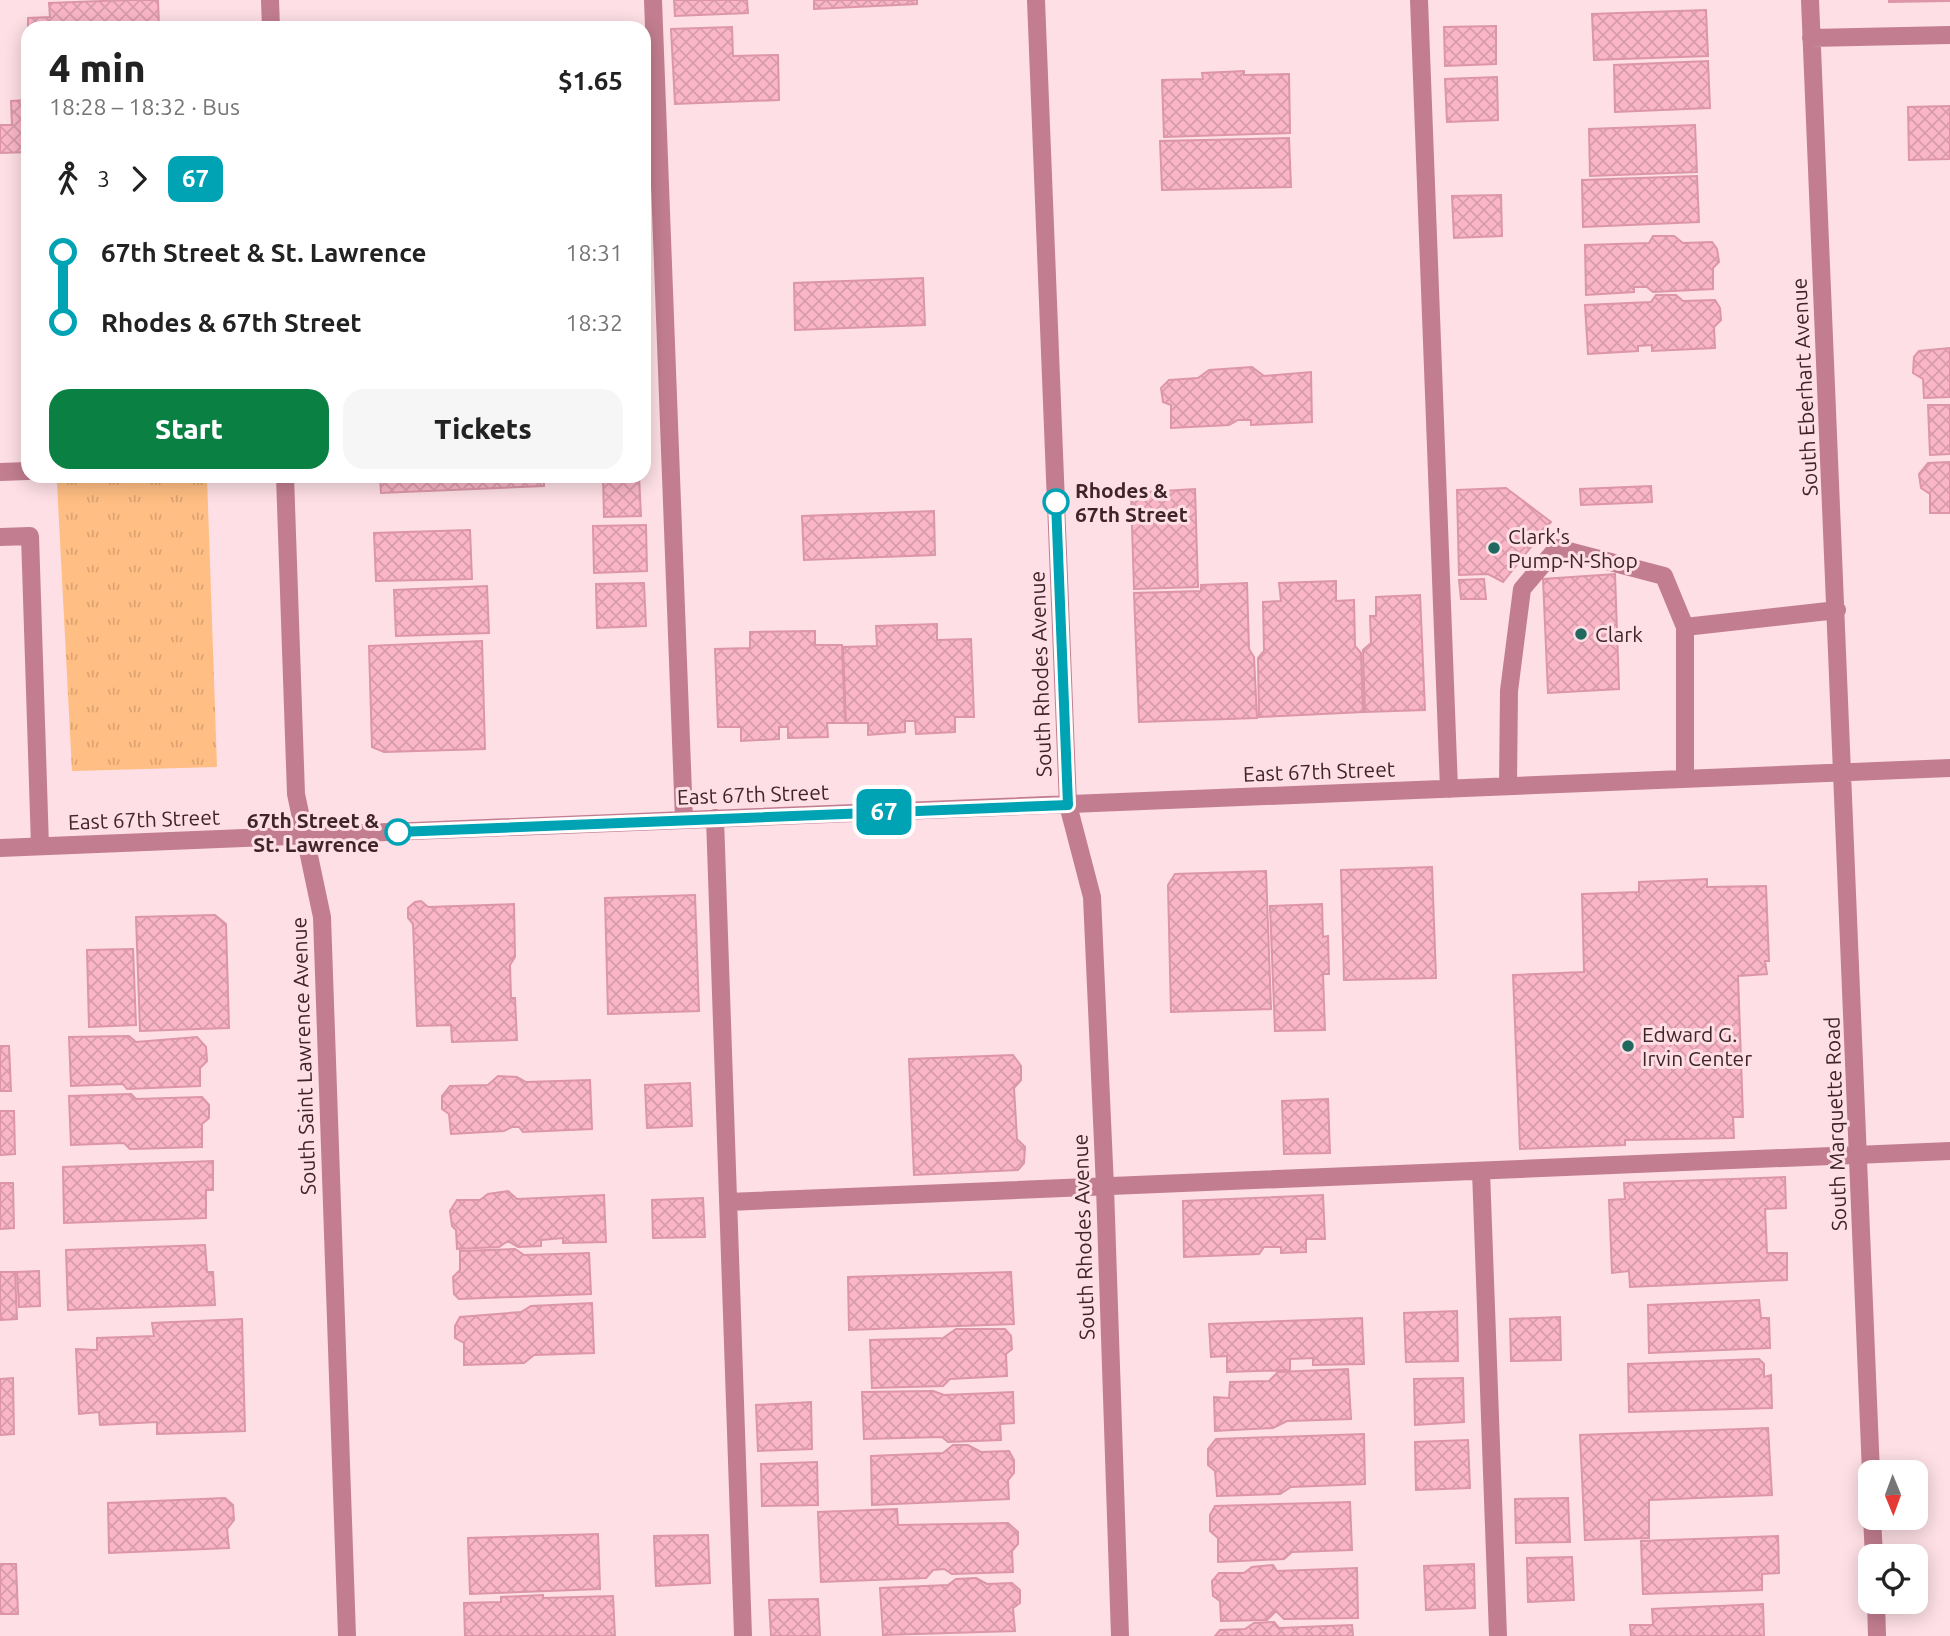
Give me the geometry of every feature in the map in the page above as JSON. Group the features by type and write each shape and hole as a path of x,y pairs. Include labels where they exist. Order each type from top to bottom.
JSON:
{"street":[{"path":"270,0 271,21"},
{"path":"653,0 684,820"},
{"name":"South Rhodes Avenue","path":"1036,0 1068,805 1092,897 1120,1636"},
{"path":"1419,0 1449,789"},
{"name":"South Eberhart Avenue","path":"1810,0 1843,773"},
{"path":"1811,38 1950,35"},
{"path":"0,472 21,471"},
{"name":"South Saint Lawrence Avenue","path":"285,483 296,794 322,917 347,1636"},
{"path":"0,537 30,536 40,846"},
{"path":"1508,786 1509,691 1522,589 1557,548 1664,576 1685,627 1685,779"},
{"path":"1685,627 1837,610"},
{"name":"East 67th Street","path":"0,848 1950,768"},
{"name":"South Marquette Road","path":"1843,773 1871,1460"},
{"path":"715,818 743,1636"},
{"path":"728,1202 1950,1151"},
{"path":"1481,1171 1498,1636"},
{"path":"1876,1614 1877,1636"}],"green space":[{"path":"57,483 207,483 217,767 72,771"}],"building":[{"path":"158,0 159,21 28,21 28,18 50,17 49,3"},
{"path":"674,0 747,0 748,13 675,16"},
{"path":"814,0 917,0 917,4 814,9"},
{"path":"1950,0 1950,1 1889,2"},
{"path":"1706,10 1708,56 1594,60 1592,14"},
{"path":"1496,26 1496,64 1445,66 1444,27"},
{"path":"732,27 733,56 778,55 779,100 675,104 671,29"},
{"path":"1708,61 1710,108 1615,112 1614,65"},
{"path":"1244,71 1244,75 1289,74 1290,133 1164,137 1162,80 1203,79 1202,73"},
{"path":"1497,77 1498,120 1447,122 1445,79"},
{"path":"21,100 21,152 0,153 0,125 12,125 11,101"},
{"path":"1950,106 1950,159 1909,160 1908,107"},
{"path":"1695,125 1697,172 1590,176 1589,129"},
{"path":"1289,138 1291,187 1162,190 1160,141"},
{"path":"1697,176 1699,222 1583,227 1582,180"},
{"path":"1501,195 1502,236 1454,238 1452,196"},
{"path":"1653,236 1674,236 1683,243 1712,242 1717,249 1719,262 1713,268 1713,289 1653,292 1647,287 1634,287 1634,292 1586,295 1585,245 1649,243"},
{"path":"923,278 925,325 795,330 794,283"},
{"path":"1656,295 1676,295 1683,301 1715,300 1720,308 1721,320 1714,327 1715,348 1652,351 1652,345 1638,346 1638,351 1588,354 1585,305 1651,302"},
{"path":"1950,348 1950,397 1924,398 1923,379 1913,373 1914,357 1919,351"},
{"path":"1252,367 1264,376 1311,372 1312,422 1251,425 1251,420 1238,420 1229,425 1171,428 1171,405 1163,402 1161,388 1169,380 1198,378 1209,370"},
{"path":"1928,405 1950,405 1950,454 1930,455"},
{"path":"1950,462 1950,513 1930,513 1930,494 1921,488 1919,474 1928,463"},
{"path":"380,483 544,483 544,486 381,493"},
{"path":"603,483 639,483 641,516 604,517"},
{"path":"1651,486 1652,502 1581,505 1580,489"},
{"name":"Clark's Pump-N-Shop","path":"1506,488 1551,522 1503,582 1488,574 1459,575 1457,490"},
{"path":"1195,489 1198,587 1134,589 1131,493"},
{"path":"934,511 935,555 804,560 802,516"},
{"path":"646,525 647,571 594,573 593,526"},
{"path":"470,530 472,579 376,581 374,533"},
{"name":"Clark","path":"1615,574 1619,689 1548,693 1543,579"},
{"path":"1484,579 1486,599 1461,599 1459,580"},
{"path":"1336,581 1336,601 1354,600 1355,646 1361,653 1363,712 1259,717 1258,658 1264,651 1263,602 1281,601 1279,583"},
{"path":"644,583 646,626 597,628 596,584"},
{"path":"1247,583 1249,649 1254,657 1257,718 1139,722 1134,593 1201,591 1201,585"},
{"path":"487,586 489,633 396,636 394,590"},
{"path":"1420,595 1425,710 1365,712 1363,650 1371,643 1370,616 1376,616 1376,597"},
{"path":"937,624 937,640 971,639 974,717 955,717 955,732 916,734 915,721 905,721 905,732 868,735 868,723 846,723 843,647 877,646 876,626"},
{"path":"815,631 815,645 842,645 845,723 827,723 828,737 788,738 788,727 779,727 779,739 741,741 741,727 718,727 715,649 750,648 750,632"},
{"path":"482,641 485,749 384,752 372,747 369,646"},
{"path":"1432,867 1436,978 1344,980 1341,870"},
{"path":"1266,871 1271,1009 1171,1012 1168,885 1175,874"},
{"name":"Edward G. Irvin Center","path":"1707,879 1707,887 1766,886 1769,961 1765,961 1767,974 1738,976 1743,1117 1733,1117 1734,1138 1625,1140 1625,1145 1520,1149 1513,975 1584,972 1582,894 1639,892 1639,882"},
{"path":"695,895 699,1011 608,1014 605,898"},
{"path":"421,901 428,907 514,904 515,957 510,965 517,1040 452,1042 451,1025 417,1026 413,924 408,918 408,908"},
{"path":"1322,904 1323,937 1328,936 1329,974 1323,974 1325,1030 1275,1031 1270,906"},
{"path":"215,915 226,924 229,1028 140,1031 136,917"},
{"path":"133,949 136,1025 89,1027 87,950"},
{"path":"129,1036 136,1042 197,1037 206,1047 207,1061 200,1068 200,1086 127,1089 123,1084 71,1086 69,1037"},
{"path":"0,1046 9,1046 11,1091 0,1091"},
{"path":"1013,1055 1021,1066 1021,1080 1014,1088 1017,1139 1025,1147 1024,1163 1018,1170 914,1175 909,1059"},
{"path":"498,1076 517,1077 526,1082 590,1080 592,1129 523,1132 519,1127 512,1127 504,1131 451,1134 449,1114 442,1109 442,1096 450,1086 488,1085"},
{"path":"690,1083 692,1126 647,1128 645,1085"},
{"path":"131,1094 136,1099 202,1097 209,1105 209,1118 202,1124 202,1147 130,1149 124,1143 71,1145 69,1096"},
{"path":"1328,1099 1330,1153 1284,1154 1282,1101"},
{"path":"0,1111 14,1111 15,1154 0,1155"},
{"path":"213,1161 213,1190 206,1190 206,1218 64,1223 63,1167"},
{"path":"1785,1177 1786,1208 1765,1209 1767,1253 1787,1253 1787,1280 1630,1287 1629,1271 1612,1273 1609,1200 1625,1199 1624,1183"},
{"path":"0,1183 13,1183 14,1228 0,1229"},
{"path":"508,1191 517,1199 604,1195 606,1242 563,1243 563,1238 541,1240 541,1246 518,1247 508,1241 499,1247 457,1249 456,1230 452,1226 450,1211 457,1200 480,1200 488,1194"},
{"path":"1323,1195 1325,1239 1306,1239 1306,1252 1281,1253 1281,1247 1264,1247 1259,1254 1184,1257 1183,1201"},
{"path":"703,1198 705,1237 653,1238 652,1200"},
{"path":"205,1245 207,1272 213,1272 215,1305 68,1310 66,1250"},
{"path":"515,1249 524,1255 589,1253 591,1294 459,1299 454,1294 453,1277 460,1270 460,1251"},
{"path":"39,1271 40,1306 19,1307 17,1272"},
{"path":"0,1272 15,1272 17,1319 0,1320"},
{"path":"1011,1272 1014,1324 849,1330 848,1277"},
{"path":"1759,1300 1761,1318 1769,1318 1770,1348 1649,1353 1648,1305"},
{"path":"592,1303 594,1353 534,1355 524,1363 464,1365 464,1343 455,1338 455,1326 460,1317 521,1312 531,1306"},
{"path":"1457,1311 1458,1361 1406,1362 1404,1313"},
{"path":"1560,1317 1561,1360 1511,1361 1510,1319"},
{"path":"1362,1318 1364,1364 1313,1365 1313,1358 1290,1359 1290,1370 1227,1372 1227,1356 1211,1357 1209,1324"},
{"path":"242,1319 245,1431 157,1434 157,1422 100,1425 99,1412 79,1414 76,1349 97,1350 97,1338 154,1336 152,1323"},
{"path":"956,1329 1005,1329 1011,1336 1012,1349 1006,1354 1007,1376 950,1379 943,1386 872,1388 870,1340 943,1338"},
{"path":"1759,1359 1764,1364 1764,1377 1771,1375 1772,1408 1629,1412 1628,1364"},
{"path":"1348,1369 1351,1419 1287,1421 1273,1428 1215,1431 1214,1397 1229,1398 1230,1382 1269,1381 1278,1372"},
{"path":"13,1378 14,1434 0,1435 0,1379"},
{"path":"1463,1378 1464,1422 1415,1425 1414,1379"},
{"path":"933,1391 944,1395 1013,1392 1014,1423 1000,1424 1001,1440 948,1442 942,1437 864,1439 862,1392"},
{"path":"811,1402 812,1449 758,1451 756,1405"},
{"path":"1768,1428 1772,1495 1649,1500 1649,1538 1585,1540 1580,1435"},
{"path":"1364,1434 1365,1484 1291,1487 1280,1494 1217,1496 1215,1471 1208,1465 1208,1449 1216,1439"},
{"path":"1468,1440 1470,1488 1416,1490 1415,1442"},
{"path":"953,1445 968,1445 981,1452 1009,1451 1014,1460 1014,1473 1008,1480 1009,1499 872,1505 871,1456 943,1453"},
{"path":"817,1462 818,1505 762,1506 761,1464"},
{"path":"225,1498 233,1505 234,1520 227,1529 229,1548 109,1553 108,1503"},
{"path":"1568,1498 1570,1542 1516,1543 1515,1499"},
{"path":"1350,1502 1352,1550 1292,1552 1284,1559 1218,1562 1218,1538 1210,1531 1210,1515 1215,1506"},
{"path":"897,1509 898,1525 1008,1523 1018,1532 1018,1544 1012,1551 1013,1572 952,1574 944,1569 933,1570 926,1578 821,1582 818,1512"},
{"path":"598,1534 600,1589 470,1594 468,1538"},
{"path":"708,1535 710,1583 656,1586 654,1536"},
{"path":"1778,1536 1779,1573 1762,1574 1762,1590 1643,1594 1641,1541"},
{"path":"1572,1557 1574,1600 1528,1602 1527,1558"},
{"path":"0,1564 16,1564 18,1614 0,1614"},
{"path":"1474,1564 1475,1608 1426,1610 1424,1566"},
{"path":"1273,1565 1277,1571 1357,1568 1358,1618 1284,1619 1276,1611 1267,1620 1221,1621 1220,1601 1213,1596 1212,1581 1219,1573 1244,1573 1252,1567"},
{"path":"976,1578 987,1584 1012,1583 1020,1590 1020,1603 1013,1608 1015,1631 883,1635 880,1588 948,1585 956,1579"},
{"path":"543,1595 543,1598 613,1596 615,1636 465,1636 464,1603 501,1602 501,1597"},
{"path":"818,1599 820,1636 771,1636 769,1600"},
{"path":"1763,1604 1764,1636 1631,1636 1630,1625 1653,1625 1652,1609"},
{"path":"1274,1622 1279,1628 1352,1625 1353,1636 1215,1636 1220,1630 1245,1629 1254,1623"}],"bus line":[{"name":"67","path":"398,832 1068,805 1056,502"}],"place":[{"name":"Rhodes & 67th Street","path":"1056,502"},
{"name":"Clark's Pump-N-Shop","path":"1494,548"},
{"name":"Clark","path":"1581,634"},
{"name":"67th Street & St. Lawrence","path":"398,832"},
{"name":"Edward G. Irvin Center","path":"1628,1046"}]}
